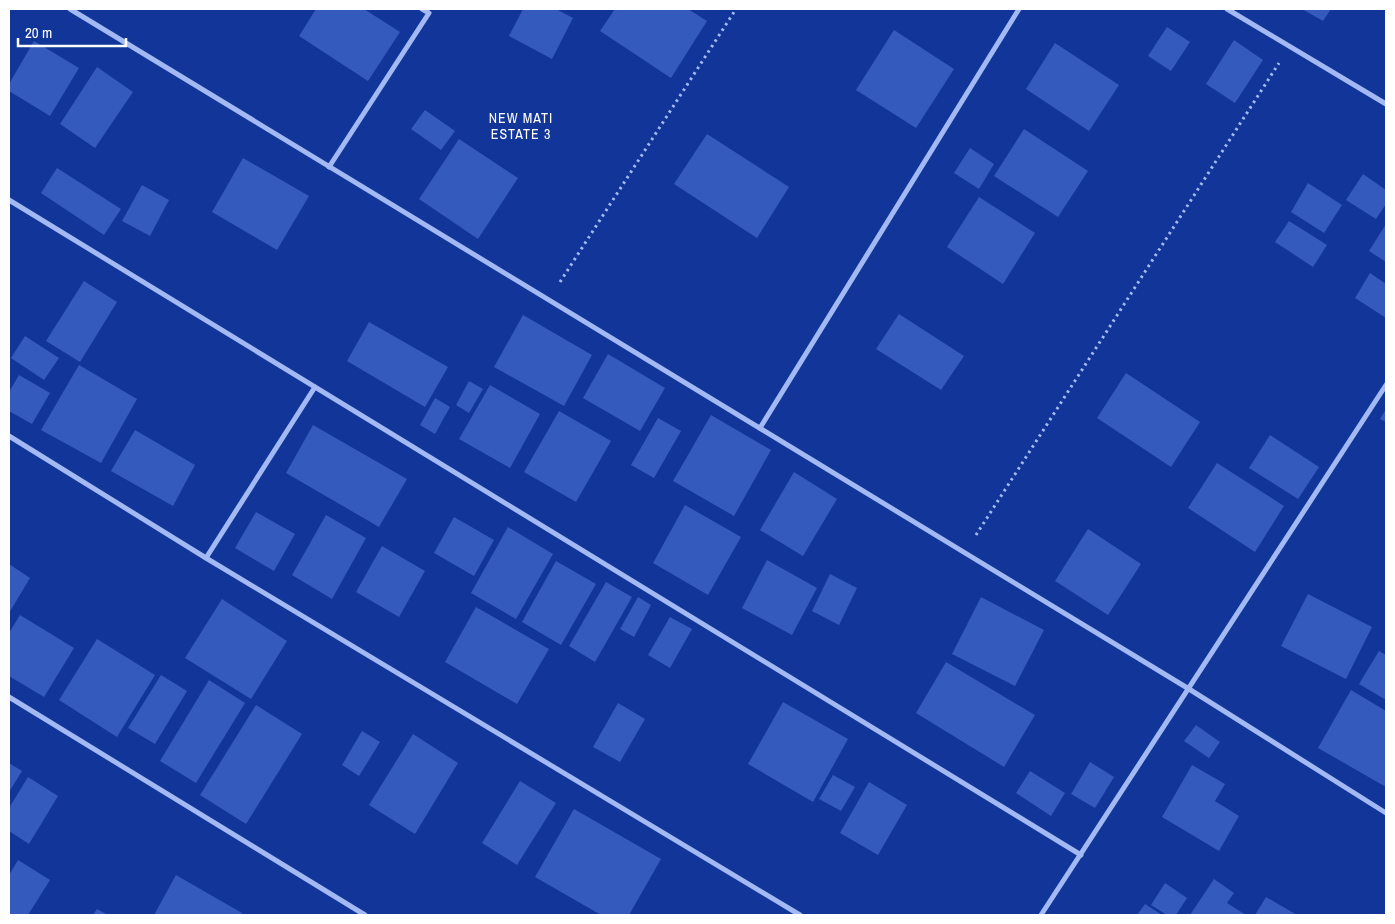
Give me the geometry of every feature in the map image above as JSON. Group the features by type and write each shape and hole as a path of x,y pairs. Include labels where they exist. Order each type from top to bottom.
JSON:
{"street":[{"path":"70,9 1189,689 1386,813"},
{"path":"329,167 429,14 422,9"},
{"path":"760,428 1019,9"},
{"path":"1227,9 1386,104"},
{"path":"9,200 1081,855"},
{"path":"1042,915 1386,385"},
{"path":"206,558 315,387"},
{"path":"9,436 206,558 800,915"},
{"path":"9,697 365,915"}],"path":[{"path":"549,300 736,9"},
{"path":"965,553 1289,46"}],"building":[{"path":"316,9 364,9 400,32 368,81 299,36"},
{"path":"523,9 556,9 573,18 552,59 509,36"},
{"path":"615,9 688,9 707,21 671,78 600,31"},
{"path":"1302,9 1331,9 1323,21"},
{"path":"1167,27 1190,42 1171,71 1148,56"},
{"path":"894,30 954,69 916,128 856,90"},
{"path":"1234,40 1263,60 1235,103 1206,84"},
{"path":"34,41 79,68 50,116 9,91 9,84"},
{"path":"1055,43 1119,85 1089,131 1026,89"},
{"path":"97,67 133,92 95,148 60,124"},
{"path":"425,110 455,131 441,150 411,129"},
{"path":"1024,129 1088,171 1058,217 994,176"},
{"path":"707,134 789,187 757,238 674,184"},
{"path":"459,139 518,178 478,239 419,199"},
{"path":"970,148 994,164 979,189 954,173"},
{"path":"243,158 309,196 277,250 212,212"},
{"path":"57,168 121,209 104,235 41,193"},
{"path":"1363,174 1386,190 1386,204 1376,219 1346,200"},
{"path":"1308,183 1342,205 1324,233 1291,212"},
{"path":"142,185 169,200 150,236 122,221"},
{"path":"979,197 1035,233 1003,284 947,247"},
{"path":"1289,221 1327,245 1313,267 1275,242"},
{"path":"1386,224 1386,262 1369,251"},
{"path":"1370,273 1386,284 1386,318 1355,298"},
{"path":"84,281 117,302 80,362 46,341"},
{"path":"899,314 964,356 941,390 876,349"},
{"path":"523,315 592,355 564,406 494,367"},
{"path":"369,322 448,367 425,407 347,361"},
{"path":"25,336 59,358 44,380 11,358"},
{"path":"608,354 665,388 640,431 583,398"},
{"path":"79,365 137,399 101,463 41,430"},
{"path":"1126,373 1200,422 1171,467 1097,418"},
{"path":"19,375 50,393 32,424 9,411 9,392"},
{"path":"469,381 483,389 469,413 456,405"},
{"path":"490,385 540,414 510,468 459,439"},
{"path":"435,398 450,407 435,434 420,425"},
{"path":"1386,409 1386,422 1380,419"},
{"path":"559,411 611,441 576,502 524,472"},
{"path":"711,415 771,450 734,516 673,481"},
{"path":"658,418 681,431 654,478 631,465"},
{"path":"313,425 407,479 379,527 286,473"},
{"path":"135,430 195,465 173,506 111,471"},
{"path":"1270,435 1319,467 1298,499 1249,468"},
{"path":"1217,463 1284,506 1255,552 1188,508"},
{"path":"794,472 837,499 803,556 760,530"},
{"path":"685,505 741,537 708,595 653,563"},
{"path":"256,512 295,534 274,571 235,548"},
{"path":"326,515 366,538 332,599 292,575"},
{"path":"454,517 494,540 474,576 434,553"},
{"path":"508,527 553,554 516,619 471,593"},
{"path":"1088,529 1141,564 1108,615 1055,581"},
{"path":"382,546 425,571 399,617 356,592"},
{"path":"767,560 817,588 792,635 742,608"},
{"path":"556,561 596,584 561,645 522,622"},
{"path":"9,564 30,578 9,613"},
{"path":"830,574 857,588 839,625 812,611"},
{"path":"606,582 632,597 595,662 569,646"},
{"path":"1308,594 1372,627 1346,679 1281,646"},
{"path":"638,597 651,605 634,637 620,629"},
{"path":"981,597 1044,630 1015,686 952,654"},
{"path":"222,599 287,641 251,699 185,658"},
{"path":"476,607 549,649 517,704 445,662"},
{"path":"20,615 74,648 44,697 9,676 9,633"},
{"path":"670,617 692,629 670,668 648,655"},
{"path":"97,639 155,675 117,737 59,700"},
{"path":"1379,651 1386,655 1386,700 1359,684"},
{"path":"946,662 1035,715 1004,767 916,713"},
{"path":"161,675 187,691 155,744 128,728"},
{"path":"209,680 245,703 196,783 160,761"},
{"path":"1351,690 1386,711 1386,787 1318,748"},
{"path":"783,702 848,739 813,802 748,764"},
{"path":"618,703 645,719 620,762 593,747"},
{"path":"256,705 302,734 246,824 200,795"},
{"path":"1196,725 1220,742 1209,758 1184,741"},
{"path":"362,731 380,742 359,776 342,765"},
{"path":"413,734 458,763 415,834 369,805"},
{"path":"1090,762 1114,777 1095,808 1071,794"},
{"path":"9,763 22,771 9,792"},
{"path":"1192,765 1225,784 1215,801 1239,816 1219,851 1162,817"},
{"path":"1030,771 1065,793 1051,816 1016,793"},
{"path":"833,775 855,787 841,811 819,799"},
{"path":"28,777 58,796 29,844 9,831 9,808"},
{"path":"520,781 556,803 517,865 482,843"},
{"path":"869,782 907,805 878,855 840,833"},
{"path":"574,809 661,859 629,915 601,915 535,877"},
{"path":"18,860 50,880 28,915 9,915 9,875"},
{"path":"176,875 242,913 241,915 154,915"},
{"path":"1214,879 1234,893 1227,903 1246,915 1190,915"},
{"path":"1165,883 1187,898 1176,915 1167,915 1151,905"},
{"path":"1266,897 1297,915 1255,915"},
{"path":"1145,904 1162,915 1137,915"},
{"path":"97,909 108,915 93,915"}],"district":[{"name":"NEW MATI ESTATE 3","path":"521,126"}]}
